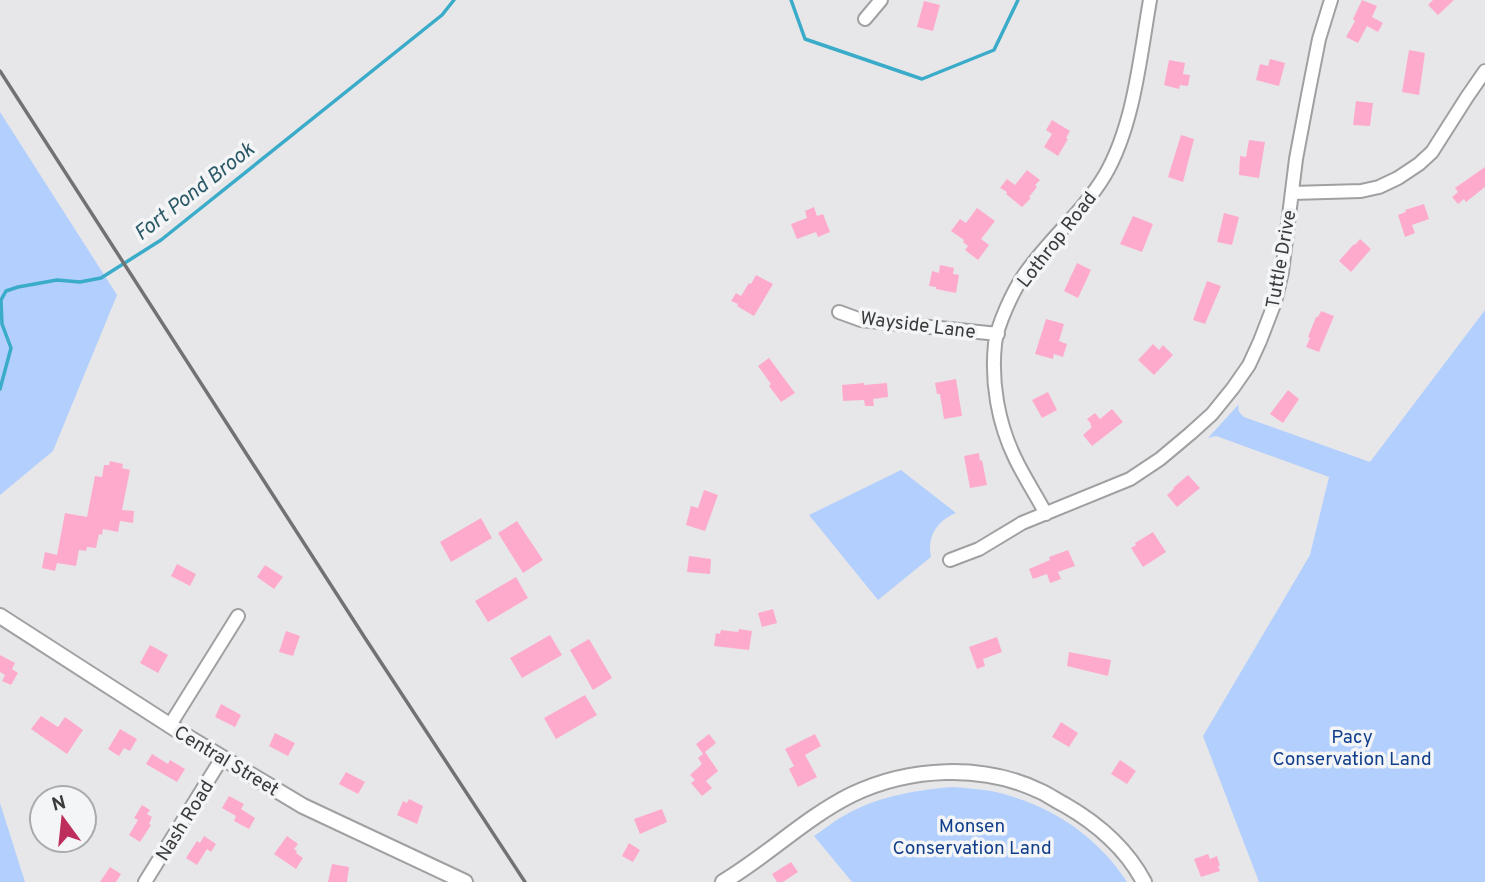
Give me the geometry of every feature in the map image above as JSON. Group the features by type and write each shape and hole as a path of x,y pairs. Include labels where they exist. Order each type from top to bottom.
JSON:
{"street":[{"path":"866,19 881,0"},
{"name":"Lothrop Road","path":"1046,514 1004,432 996,400 995,341 1009,302 1023,276 1105,176 1115,154 1129,111 1150,0"},
{"name":"Tuttle Drive","path":"950,560 979,549 1022,523 1130,479 1160,459 1212,414 1249,365 1275,302 1282,272 1296,159 1317,51 1331,0"},
{"path":"1292,193 1361,191 1379,187 1398,178 1432,152 1466,96 1485,71"},
{"name":"Wayside Lane","path":"839,312 861,320 998,334"},
{"name":"Central Street","path":"0,616 222,758 303,806 446,878 465,882"},
{"path":"170,725 238,616"},
{"name":"Nash Road","path":"145,882 222,758"},
{"path":"723,882 818,815 850,796 898,778 946,772 992,776 1040,791 1092,822 1114,840 1144,882"}],"green space":[{"path":"0,112 117,295 53,451 0,495"},
{"name":"Pacy Conservation Land","path":"1485,310 1485,882 1259,882 1203,736 1310,555 1329,477 1216,436 1208,438 1239,404 1239,411 1244,417 1370,462"},
{"path":"901,470 956,513 944,520 935,530 931,542 931,557 878,600 809,515"},
{"name":"Monsen Conservation Land","path":"953,787 1012,796 1050,812 1101,849 1127,882 852,882 814,836 843,816 885,798"},
{"path":"0,803 25,882 0,882"}],"building":[{"path":"1362,0 1377,6 1372,17 1383,23 1378,32 1367,26 1358,43 1346,37"},
{"path":"1433,0 1454,0 1438,15 1428,5"},
{"path":"924,1 940,5 933,31 917,27"},
{"path":"1409,50 1425,53 1419,95 1402,92"},
{"path":"1270,59 1285,63 1279,86 1256,80 1260,64 1268,66"},
{"path":"1169,60 1185,63 1183,74 1190,75 1188,86 1180,85 1179,89 1164,85"},
{"path":"1356,101 1373,103 1370,126 1353,125"},
{"path":"1052,120 1070,131 1058,156 1044,147 1052,134 1046,130"},
{"path":"1181,135 1194,139 1183,182 1168,177"},
{"path":"1249,140 1265,142 1259,178 1239,175 1240,156 1246,157"},
{"path":"1485,167 1485,187 1466,202 1464,199 1458,204 1452,197 1458,192 1455,188"},
{"path":"1027,170 1040,180 1029,197 1031,198 1022,207 1000,188 1007,179 1015,185"},
{"path":"1424,204 1429,219 1412,225 1415,233 1405,237 1398,215"},
{"path":"814,207 817,216 823,214 830,232 818,237 816,232 797,239 791,224 807,218 805,211"},
{"path":"977,208 995,221 981,239 989,245 978,260 965,250 968,246 964,240 951,231 960,219 966,223"},
{"path":"1224,213 1239,217 1232,245 1217,242"},
{"path":"1133,216 1153,224 1142,252 1120,244"},
{"path":"1360,239 1371,249 1351,272 1339,261"},
{"path":"1077,263 1091,270 1078,298 1064,291"},
{"path":"940,265 954,268 953,274 959,275 956,293 929,286 932,271 939,273"},
{"path":"756,275 773,284 754,316 731,301 736,293 741,296"},
{"path":"1207,281 1221,286 1205,324 1193,320"},
{"path":"1321,311 1334,316 1319,352 1306,347 1316,317"},
{"path":"1046,319 1064,324 1059,341 1067,344 1063,357 1054,354 1053,359 1035,354"},
{"path":"1153,344 1159,350 1163,345 1173,355 1154,375 1138,360"},
{"path":"769,358 795,393 781,402 758,366"},
{"path":"956,379 962,416 944,419 940,394 937,394 935,383"},
{"path":"887,383 888,397 873,399 874,406 865,406 864,400 843,401 842,385"},
{"path":"1288,390 1299,399 1283,423 1270,414"},
{"path":"1048,392 1057,410 1042,418 1032,400"},
{"path":"1112,409 1123,422 1092,446 1083,435 1092,427 1087,419 1095,413 1100,419"},
{"path":"979,453 987,485 970,488 964,456"},
{"path":"110,461 123,464 122,468 130,470 122,510 134,511 133,523 120,521 118,532 103,529 96,548 79,550 76,566 57,563 55,571 42,568 45,552 57,555 65,513 87,517 95,476 102,477 104,465 109,465"},
{"path":"1188,475 1200,488 1177,507 1167,495"},
{"path":"704,490 718,495 705,531 686,525 691,506 698,508"},
{"path":"481,518 492,538 451,562 440,542"},
{"path":"517,521 543,560 523,573 498,533"},
{"path":"1153,532 1166,552 1143,567 1131,548"},
{"path":"1068,550 1075,566 1058,572 1061,579 1050,583 1047,574 1033,579 1029,569"},
{"path":"689,556 711,559 710,574 687,572"},
{"path":"177,564 196,574 190,586 171,576"},
{"path":"265,565 283,577 274,589 257,577"},
{"path":"516,577 528,598 488,622 475,601"},
{"path":"773,609 777,623 762,627 758,613"},
{"path":"739,629 752,631 749,650 714,646 716,633 720,634 721,630 738,632"},
{"path":"286,631 300,636 293,656 279,652"},
{"path":"550,635 562,655 522,678 510,658"},
{"path":"997,637 1002,652 983,659 985,666 977,669 969,647"},
{"path":"589,639 612,678 593,690 570,650"},
{"path":"150,645 168,655 158,673 140,663"},
{"path":"1069,652 1111,660 1108,676 1067,666"},
{"path":"0,655 15,663 12,669 18,673 11,685 2,681 5,675 0,672"},
{"path":"585,695 597,715 556,739 544,718"},
{"path":"221,704 241,715 235,727 215,717"},
{"path":"41,716 58,727 65,717 83,730 67,754 31,729"},
{"path":"1061,722 1078,733 1069,747 1052,737"},
{"path":"120,729 137,739 130,751 124,748 119,756 108,749"},
{"path":"275,733 295,743 288,756 269,746"},
{"path":"709,734 716,743 705,752 718,771 706,781 712,788 702,796 691,783 695,780 690,775 702,764 698,758 703,754 696,744"},
{"path":"815,734 821,746 805,755 817,777 798,787 789,769 794,766 785,749"},
{"path":"152,754 168,764 170,760 185,769 177,782 146,764"},
{"path":"1120,760 1136,771 1127,784 1111,774"},
{"path":"346,772 365,782 358,794 339,784"},
{"path":"229,796 244,804 241,809 255,818 249,829 234,821 236,816 222,808"},
{"path":"409,799 423,806 417,824 397,815 403,801 407,803"},
{"path":"142,805 150,810 147,814 152,817 149,824 151,825 140,842 129,835 138,820 134,818"},
{"path":"662,809 667,822 640,834 634,819"},
{"path":"204,836 216,844 211,852 207,849 197,865 186,858 197,841 200,843"},
{"path":"287,836 298,844 294,849 303,858 296,869 274,854"},
{"path":"629,843 640,850 633,862 622,856"},
{"path":"1208,854 1210,859 1217,856 1220,871 1201,877 1194,859"},
{"path":"791,862 798,872 783,882 777,882 772,874"},
{"path":"332,864 349,867 347,882 328,882"},
{"path":"110,867 121,874 116,882 100,882"}],"waterway":[{"name":"Fort Pond Brook","path":"0,389 11,348 2,324 1,300 6,291 57,280 80,282 101,278 161,240 442,15 454,0"},
{"path":"791,0 805,39 922,79 994,50 1018,0"}],"railway":[{"path":"0,71 525,882"}]}
